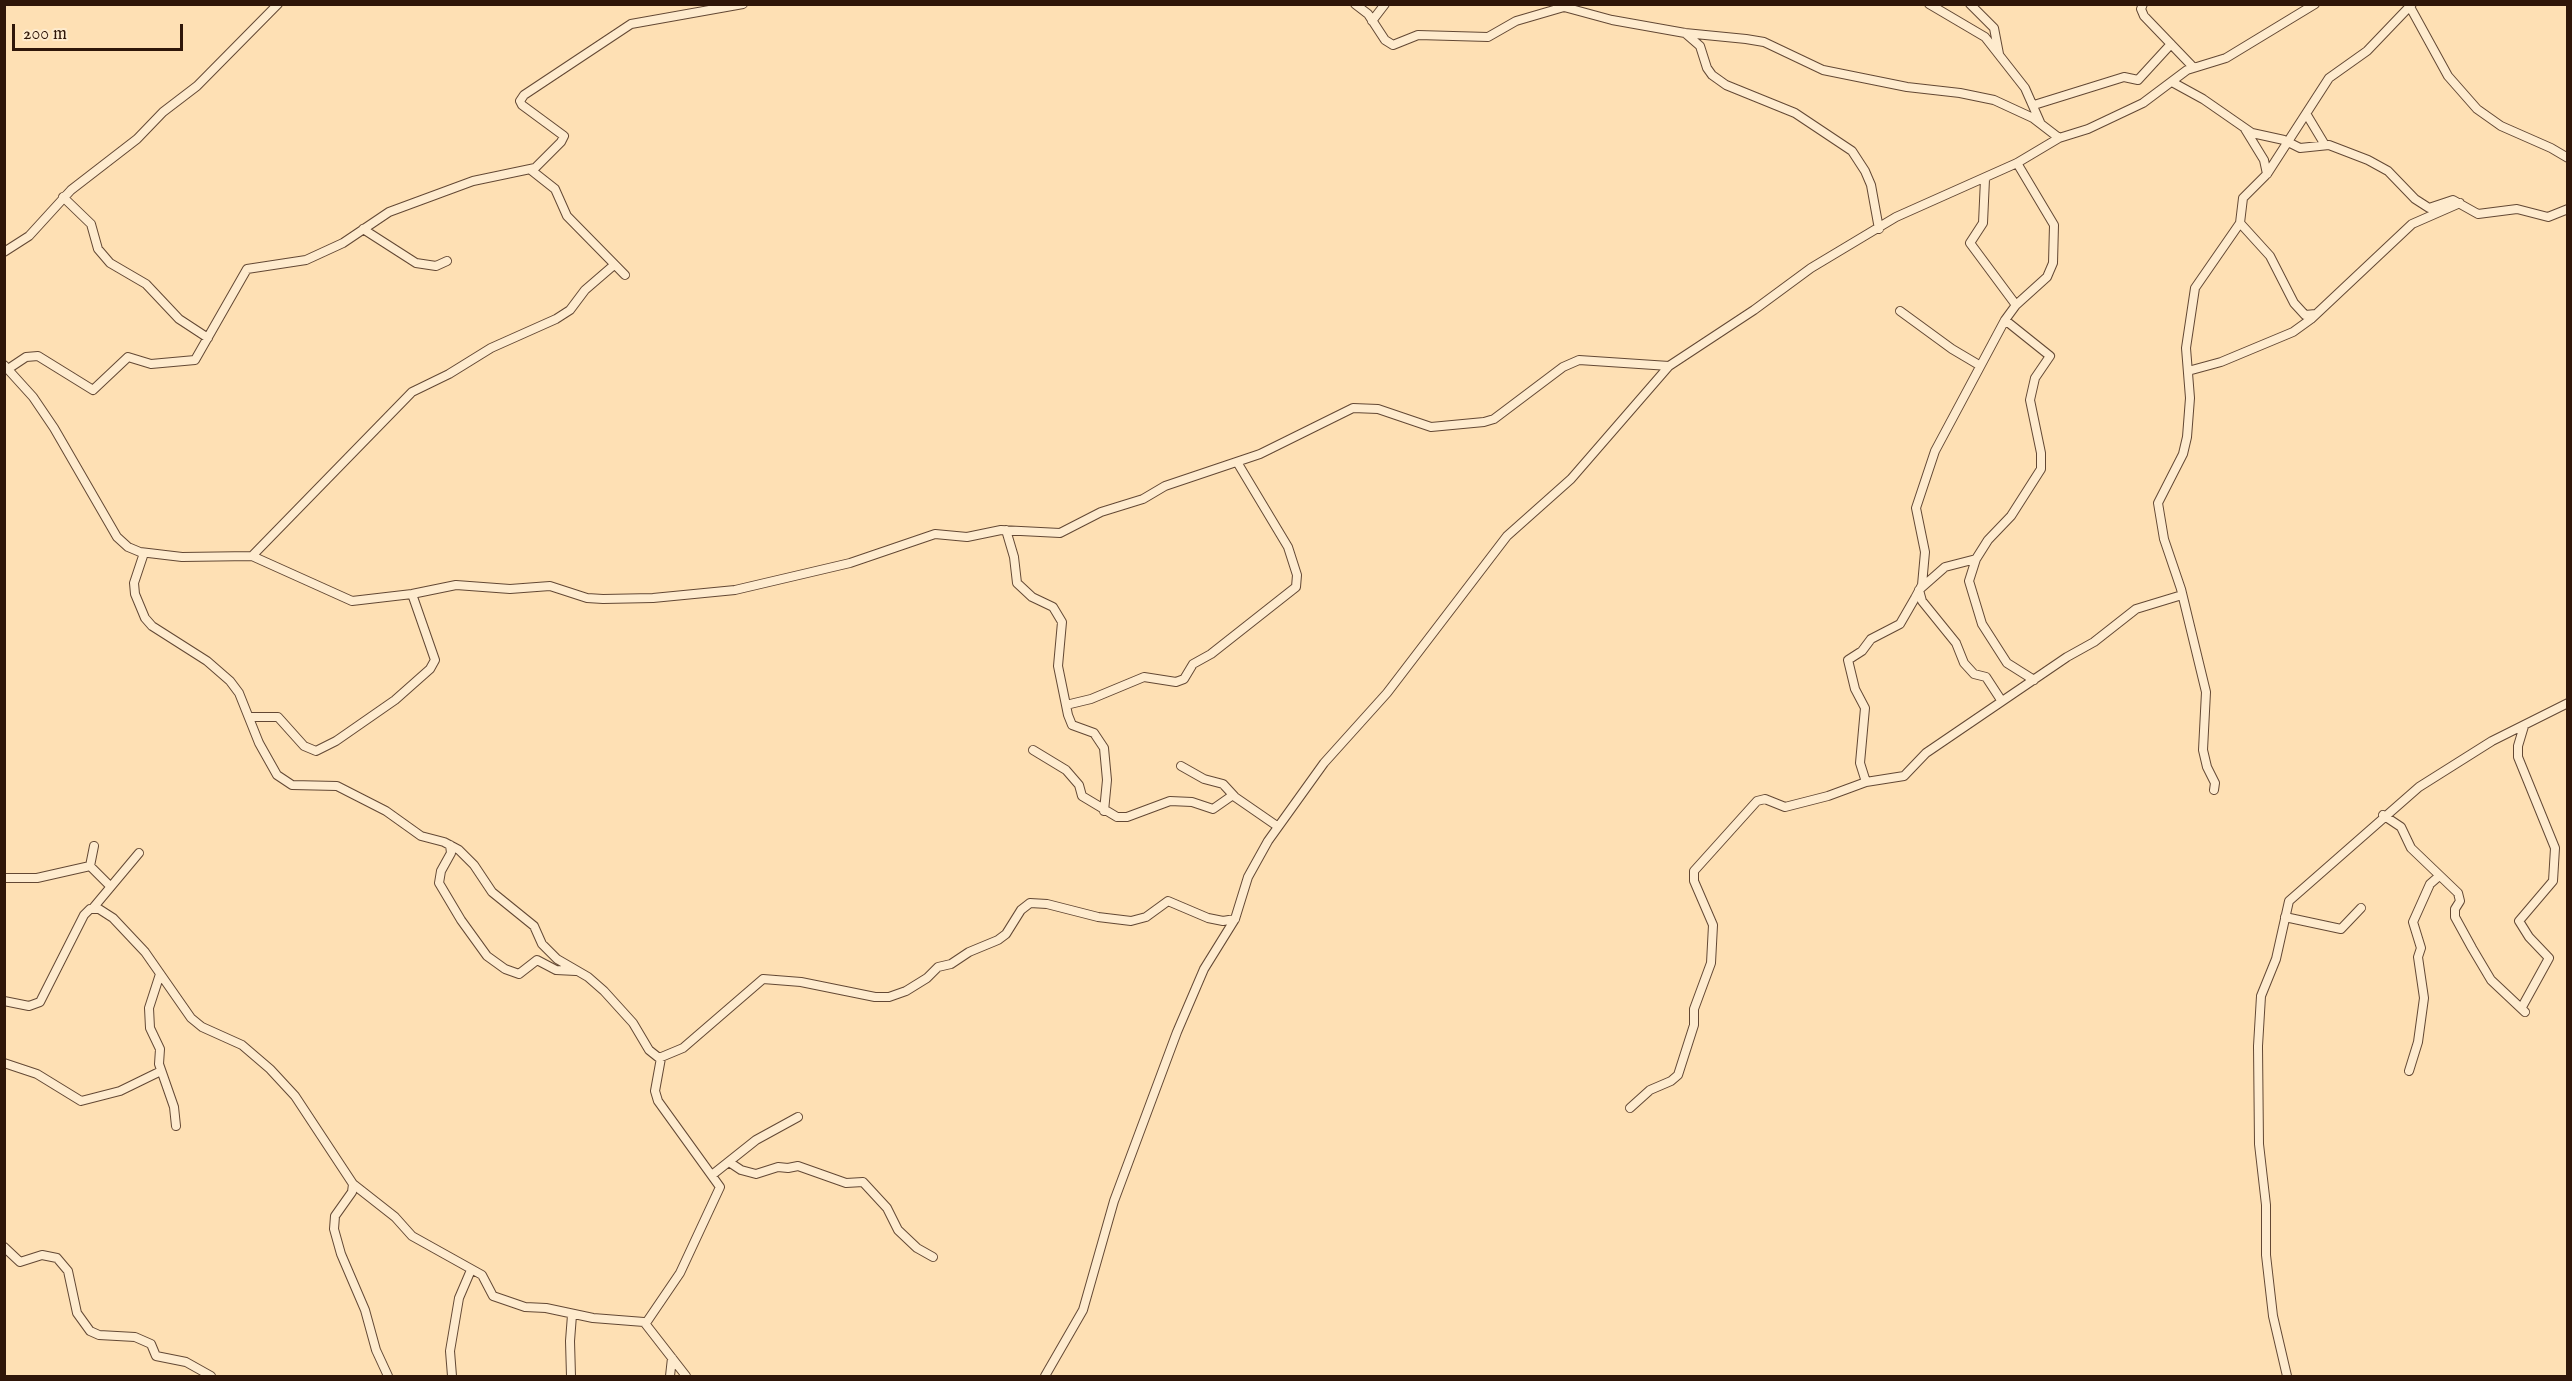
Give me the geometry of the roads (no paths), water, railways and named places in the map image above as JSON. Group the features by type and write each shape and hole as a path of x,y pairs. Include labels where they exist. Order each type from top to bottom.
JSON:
{"street":[{"path":"4,252 38,228 63,197 137,139 163,112 197,86 278,4"},
{"path":"743,4 631,24 524,95 520,101 522,105 564,136 557,147 531,170 491,176 457,186 390,212 335,248 306,260 247,269 195,360 151,364 128,357 93,390 38,356 26,357 6,367 33,397 54,428 117,537 128,547 144,553 182,557 252,556 346,600 358,601 412,594 440,587 471,585 510,589 550,586 587,598 603,599 735,591 850,563 935,534 967,537 1006,530 1060,533 1101,512 1143,499 1164,486 1260,454 1353,408 1378,410 1431,426 1484,422 1494,419 1563,367 1579,360 1640,366 1669,366"},
{"path":"1355,4 1372,21 1385,40 1394,45 1418,35 1488,37 1516,21 1564,7 1612,20 1685,33 1764,42 1823,70 1906,87 1976,95 2007,105 2040,122 2059,138"},
{"path":"1372,21 1385,4"},
{"path":"1929,4 1962,26 1983,36 2025,88 2040,122"},
{"path":"1970,4 1994,28 1999,54"},
{"path":"2142,4 2142,13 2193,67"},
{"path":"1045,1377 1085,1305 1114,1201 1177,1032 1204,969 1235,919 1248,877 1277,826 1324,763 1398,680 1507,536 1571,479 1669,366 1754,310 1811,268 1921,204 2017,163 2059,138 2088,129 2143,103 2193,67 2226,58 2315,4"},
{"path":"2214,790 2215,783 2204,754 2206,692 2182,595 2164,539 2158,503 2184,450 2189,410 2187,338 2196,285 2240,223 2241,201 2267,174 2329,78 2367,51 2410,6 2448,76 2477,109 2504,128 2551,148 2568,158"},
{"path":"1685,33 1700,46 1707,68 1712,75 1726,85 1795,113 1852,152 1871,185 1879,229"},
{"path":"2034,105 2124,77 2138,80 2171,44"},
{"path":"2172,82 2203,99 2245,129 2300,148 2325,145 2383,167 2425,207 2434,208 2453,200 2478,214 2517,209 2548,217 2568,209"},
{"path":"2307,115 2325,145"},
{"path":"2245,129 2264,160 2267,174"},
{"path":"2001,700 1986,677 1974,674 1964,663 1956,643 1922,601 1920,589 1925,545 1916,508 1935,451 1979,365 2016,305 2049,274 2053,263 2055,233 2050,216 2017,163"},
{"path":"531,170 555,189 565,214 625,275"},
{"path":"1985,178 1983,223 1970,243 2016,305"},
{"path":"63,197 91,224 98,249 110,263 146,284 179,319 208,338"},
{"path":"2188,371 2221,362 2281,338 2316,314 2412,224 2460,203"},
{"path":"2240,223 2270,256 2294,303 2305,315 2316,314"},
{"path":"363,229 416,263 436,266 447,261"},
{"path":"252,556 412,392 450,374 487,350 556,319 570,310 585,290 614,265"},
{"path":"1900,311 1952,349 1979,365"},
{"path":"2005,321 2050,356 2035,378 2030,400 2042,464 2016,508 1988,540 1976,559 1969,579 1982,624 2007,663 2034,680"},
{"path":"1066,705 1091,699 1144,677 1181,681 1193,663 1211,654 1296,586 1297,575 1288,547 1237,462"},
{"path":"1006,530 1014,557 1017,583 1032,597 1053,607 1062,622 1058,666 1066,705 1072,725 1094,733 1104,748 1107,780 1104,812"},
{"path":"144,553 134,583 135,594 145,618 152,626 216,667 239,693 273,769 287,783 299,786 337,786 386,811 421,837 450,845 470,859 492,892 534,926 550,953 604,991 633,1023 649,1050 661,1058"},
{"path":"1866,782 1860,763 1865,708 1855,689 1848,660 1862,651 1871,639 1900,624 1920,589 1945,567 1976,559"},
{"path":"249,717 278,717 285,722 304,746 316,751 336,741 394,700 430,669 435,660 412,594"},
{"path":"1630,1108 1650,1090 1671,1081 1678,1075 1694,1025 1694,1009 1711,963 1713,925 1694,880 1695,869 1758,799 1765,799 1785,807 1828,796 1866,782 1904,776 1926,753 2001,700 2094,642 2136,609 2182,595"},
{"path":"2287,1377 2273,1316 2266,1255 2266,1205 2259,1144 2258,1052 2261,996 2276,959 2289,901 2294,894 2332,866 2383,815 2444,770 2568,703"},
{"path":"2383,815 2404,830 2411,849 2438,877 2458,893 2460,900 2455,909 2456,917 2491,980 2523,1009 2549,958 2529,937 2519,921 2553,881 2554,848 2518,757 2518,746 2524,726"},
{"path":"1032,750 1066,770 1079,785 1082,796 1104,812 1122,818 1154,806 1178,801 1213,809 1233,795"},
{"path":"1181,766 1204,779 1223,784 1233,795 1277,826"},
{"path":"450,845 451,853 441,871 439,883 461,920 487,956 505,969 519,974 537,960 556,970 577,970"},
{"path":"90,866 94,846"},
{"path":"4,1001 29,1006 42,1000 76,927 139,853"},
{"path":"4,878 37,878 90,866"},
{"path":"90,866 110,886"},
{"path":"2409,1071 2418,1042 2424,998 2418,957 2421,948 2413,922 2430,884 2438,877"},
{"path":"661,1058 683,1048 761,980 794,980 875,997 889,997 912,988 938,967 951,964 969,952 998,940 1006,933 1021,910 1030,903 1047,904 1098,917 1131,921 1146,917 1168,901 1208,918 1223,921 1235,919"},
{"path":"93,908 113,918 145,951 191,1018 202,1027 242,1045 288,1087 353,1184 395,1217 412,1236 484,1277 491,1294 508,1303 546,1308 572,1315 646,1323 686,1377"},
{"path":"2285,917 2341,929 2347,926 2361,908"},
{"path":"160,974 149,1008 150,1028 160,1049 161,1071 174,1107 176,1126"},
{"path":"646,1323 672,1287 717,1198 720,1187 658,1101 656,1091 661,1058"},
{"path":"4,1063 37,1074 81,1101 120,1091 161,1071"},
{"path":"712,1175 764,1135 798,1116"},
{"path":"729,1162 741,1170 756,1173 778,1167 802,1166 846,1183 863,1182 887,1208 898,1230 917,1248 933,1257"},
{"path":"353,1184 352,1192 335,1215 334,1229 341,1254 365,1310 376,1350 388,1377"},
{"path":"4,1247 18,1261 42,1255 57,1258 68,1270 77,1313 90,1331 99,1335 135,1336 151,1344 156,1356 186,1362 211,1377"},
{"path":"452,1377 450,1352 459,1299 471,1270"},
{"path":"571,1377 572,1315"},
{"path":"670,1377 672,1358"}]}
